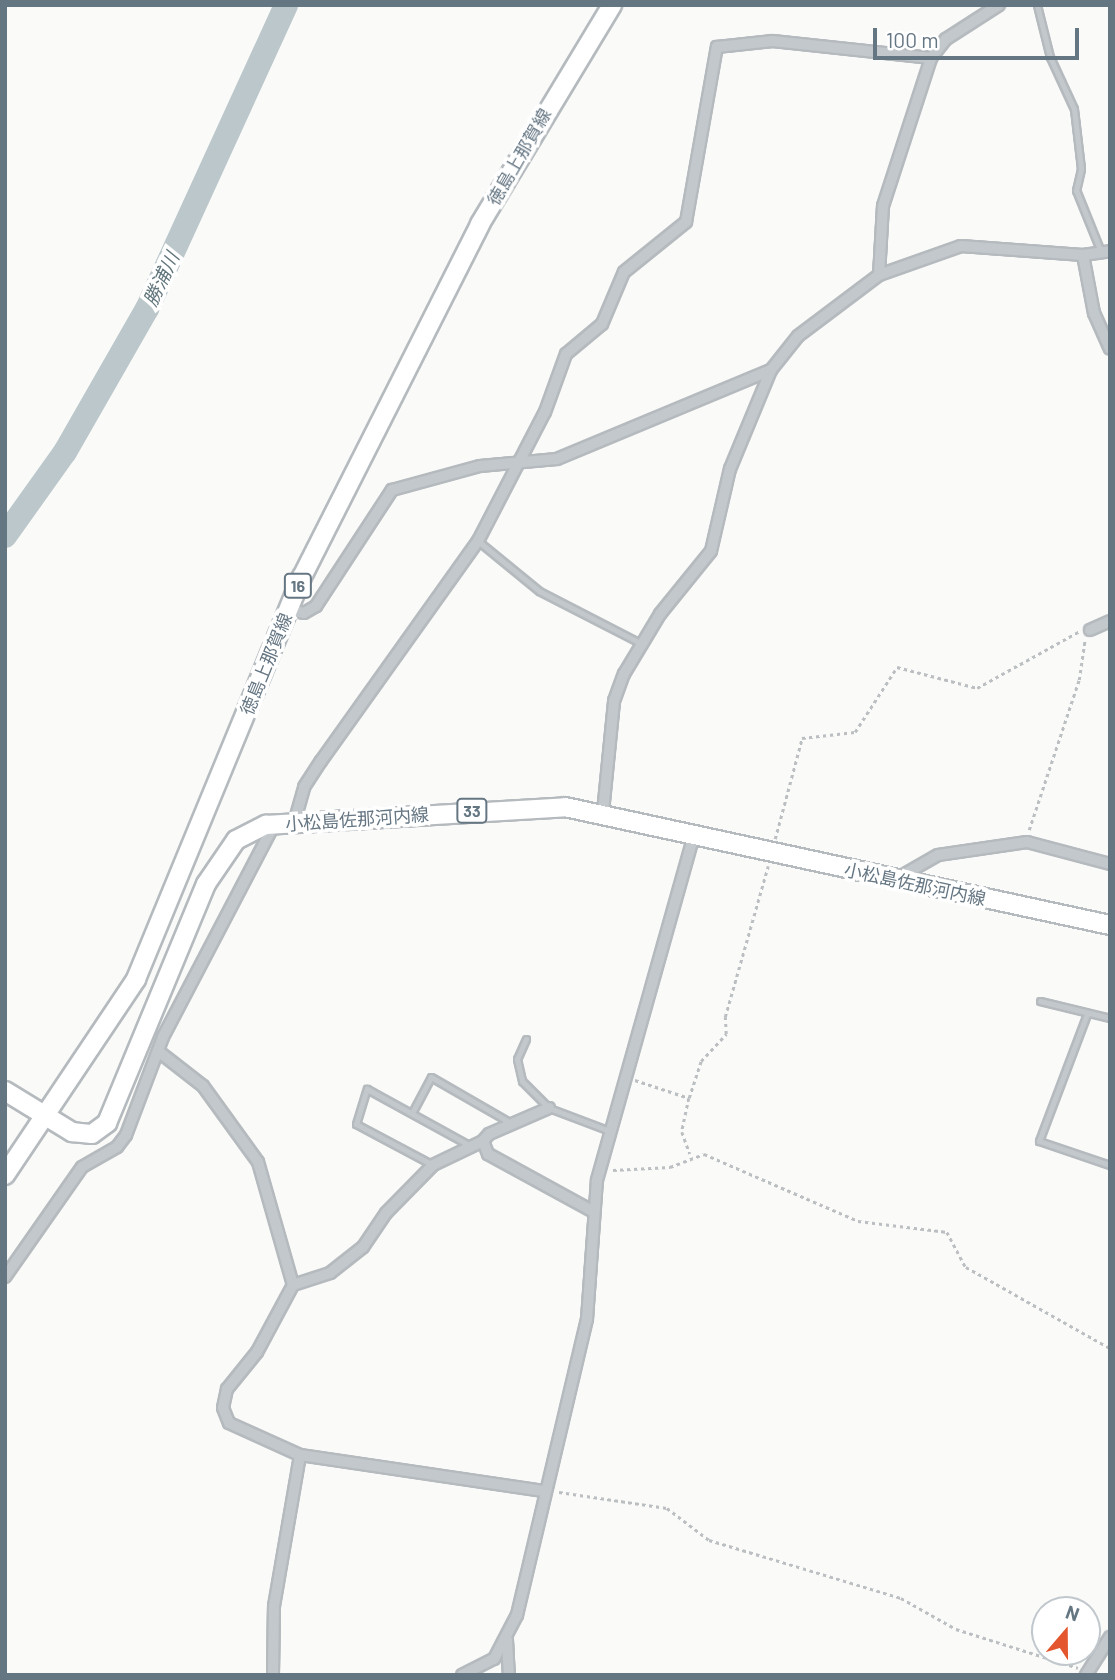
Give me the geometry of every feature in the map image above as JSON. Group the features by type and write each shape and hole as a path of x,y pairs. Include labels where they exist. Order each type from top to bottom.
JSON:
{"main road":[{"name":"徳島上那賀線","path":"5,1175 136,979 289,610 474,235 612,5"},
{"name":"小松島佐那河内線","path":"5,1091 72,1132 92,1134 107,1123 206,884 236,839 274,825 530,807 603,812 893,881 1110,925"}],"street":[{"path":"879,275 883,206 931,58 946,39 999,5"},
{"path":"294,823 310,778 478,541 519,463 566,354 602,324 624,272 685,222 717,47 773,41 931,58"},
{"path":"603,812 614,701 640,643 715,542 730,469 771,370 798,336 879,275 961,246 1083,255 1105,251"},
{"path":"1083,255 1094,313 1110,349"},
{"path":"289,610 304,613 316,606 392,490 480,466 519,463 591,447 771,370"},
{"path":"1090,630 1110,621"},
{"path":"5,1277 82,1167 117,1147 126,1135 158,1051 274,825"},
{"path":"509,1675 507,1640 587,1319 592,1211 597,1180 694,834"},
{"path":"893,881 938,855 1027,842 1110,864"},
{"path":"158,1051 203,1086 258,1162 293,1285 257,1352 227,1389 223,1408 235,1426 300,1455 545,1491"},
{"path":"293,1285 313,1282 363,1247 386,1213 433,1165 469,1145 483,1141 511,1123 549,1108"},
{"path":"483,1141 494,1161 592,1211"},
{"path":"273,1675 274,1606 300,1455"},
{"path":"1087,1673 1110,1637"},
{"path":"462,1675 494,1658 507,1640"}],"lane":[{"path":"1037,5 1050,57 1074,109 1081,169 1076,190 1105,251"},
{"path":"478,541 539,591 640,643"},
{"path":"1040,1001 1110,1018"},
{"path":"1087,1014 1039,1141 1110,1165"},
{"path":"526,1039 518,1075 549,1108 610,1131"},
{"path":"413,1111 431,1077 511,1123"},
{"path":"433,1165 356,1124 367,1088 413,1111 469,1145"}],"path":[{"path":"1027,842 1090,630"},
{"path":"690,1154 682,1132 689,1098 701,1061 726,1034 725,1017 802,738 855,732 897,667 977,688 1090,630"},
{"path":"626,1077 689,1098"},
{"path":"597,1180 619,1168 678,1165 690,1154"},
{"path":"690,1154 773,1180 809,1203 858,1221 947,1232 966,1267 1110,1348"},
{"path":"545,1491 667,1508 709,1540 901,1598 956,1629 1087,1673"}],"waterway":[{"name":"勝浦川","path":"5,536 65,452 147,309 286,5"}]}
